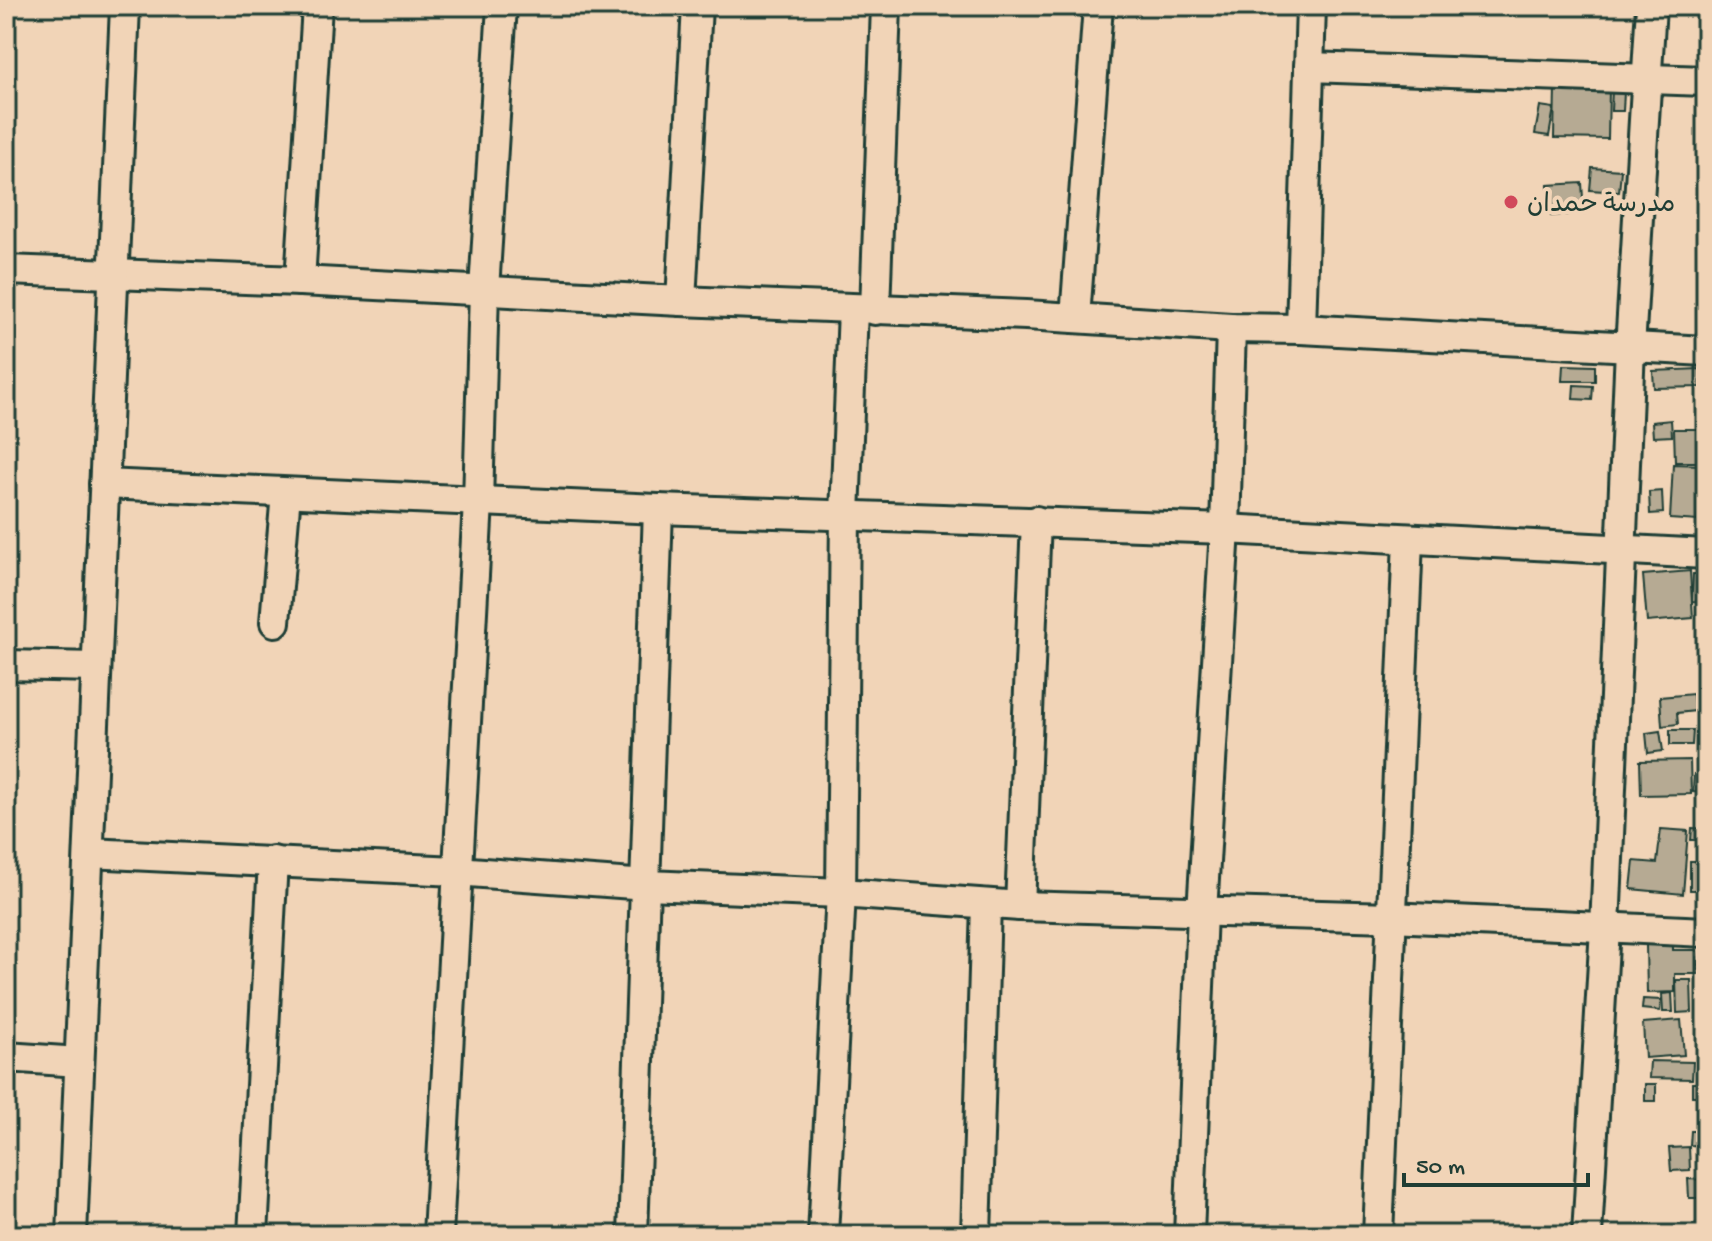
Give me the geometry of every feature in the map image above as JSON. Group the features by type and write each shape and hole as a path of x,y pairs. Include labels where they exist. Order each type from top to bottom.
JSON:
{"street":[{"path":"72,1235 125,6"},
{"path":"300,281 317,6"},
{"path":"438,1235 478,502 484,290 502,6"},
{"path":"681,301 697,6"},
{"path":"823,1235 841,893 845,515 886,6"},
{"path":"1075,318 1098,6"},
{"path":"1301,329 1311,6"},
{"path":"1587,1235 1605,928 1630,348 1651,6"},
{"path":"1309,67 1706,81"},
{"path":"6,270 300,281 1706,351"},
{"path":"1189,1235 1202,912 1225,529 1231,328"},
{"path":"104,484 478,502 1225,529 1706,554"},
{"path":"275,622 286,493"},
{"path":"633,1235 658,509"},
{"path":"1020,906 1036,521"},
{"path":"1378,1235 1408,540"},
{"path":"6,665 96,667"},
{"path":"89,853 456,871 1020,906 1391,917 1706,932"},
{"path":"253,1235 273,861"},
{"path":"976,1235 986,904"},
{"path":"6,1057 79,1062"}],"building":[{"path":"1555,86 1609,88 1608,139 1554,138"},
{"path":"1612,90 1624,91 1623,111 1611,111"},
{"path":"1540,106 1554,108 1549,136 1535,134"},
{"path":"1592,168 1621,170 1619,192 1590,190"},
{"path":"1582,183 1584,213 1551,216 1548,185"},
{"path":"1563,365 1595,366 1595,381 1562,381"},
{"path":"1700,369 1701,387 1654,388 1653,371"},
{"path":"1574,385 1593,386 1592,400 1573,399"},
{"path":"1671,420 1672,436 1653,437 1652,422"},
{"path":"1674,429 1702,429 1703,462 1675,462"},
{"path":"1673,464 1702,465 1698,521 1670,519"},
{"path":"1662,491 1663,513 1650,514 1649,492"},
{"path":"1690,571 1693,618 1647,622 1643,575"},
{"path":"1693,574 1706,574 1706,602 1692,601"},
{"path":"1693,694 1695,711 1677,713 1678,724 1662,726 1660,697"},
{"path":"1670,730 1693,730 1692,745 1670,745"},
{"path":"1660,731 1663,751 1648,753 1646,733"},
{"path":"1690,760 1691,794 1641,795 1640,761"},
{"path":"1694,774 1706,775 1706,793 1693,792"},
{"path":"1692,828 1706,829 1706,840 1691,840"},
{"path":"1661,829 1688,831 1683,894 1631,889 1634,861 1657,863"},
{"path":"1690,861 1701,861 1700,890 1690,890"},
{"path":"1646,945 1673,945 1673,950 1697,950 1698,974 1675,974 1675,992 1647,993"},
{"path":"1676,980 1691,980 1692,1012 1677,1013"},
{"path":"1672,993 1673,1012 1663,1012 1662,994"},
{"path":"1643,999 1661,1000 1660,1011 1642,1009"},
{"path":"1681,1020 1684,1055 1645,1058 1643,1023"},
{"path":"1701,1020 1706,1020 1706,1067 1699,1066"},
{"path":"1650,1061 1693,1062 1692,1079 1649,1078"},
{"path":"1692,1083 1706,1083 1706,1096 1692,1096"},
{"path":"1645,1084 1656,1084 1656,1101 1645,1101"},
{"path":"1691,1131 1706,1131 1706,1146 1690,1145"},
{"path":"1689,1147 1690,1170 1671,1171 1669,1148"},
{"path":"1688,1179 1704,1180 1704,1198 1689,1198"}],"place":[{"name":"مدرسة حمدان","path":"1511,202"}]}
